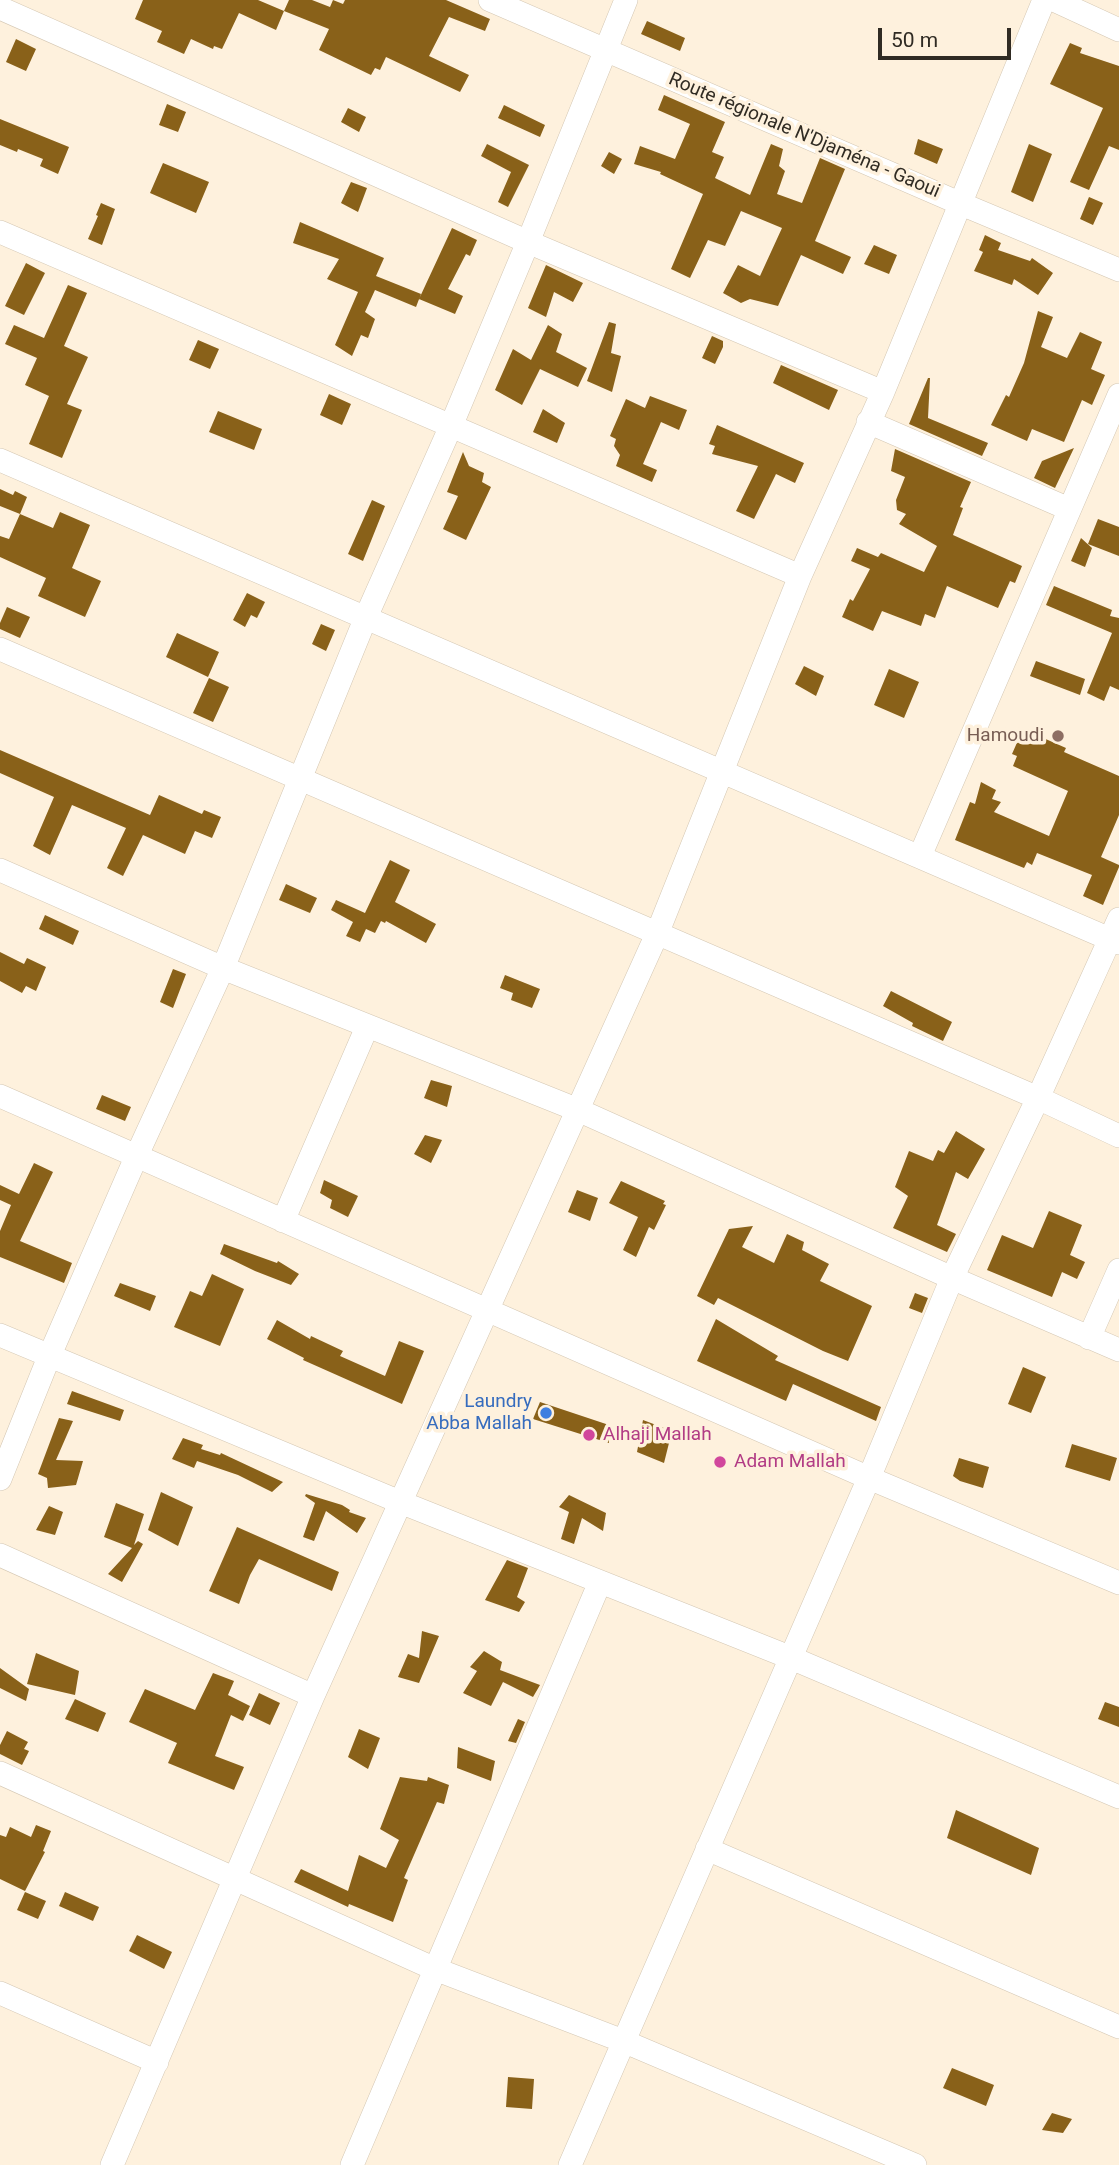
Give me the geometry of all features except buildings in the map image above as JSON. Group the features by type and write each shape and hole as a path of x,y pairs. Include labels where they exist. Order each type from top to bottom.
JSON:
{"street":[{"name":"Route régionale N'Djaména - Gaoui","path":"490,0 1119,270"},
{"path":"0,1479 49,1357 137,1155 223,968 366,617 451,426 626,0"},
{"path":"112,2165 313,1696 657,934 800,576 883,392 1045,0"},
{"path":"1054,0 1119,30"},
{"path":"0,8 528,242 883,392"},
{"path":"0,232 800,576"},
{"path":"920,856 1119,395"},
{"path":"868,422 1069,509"},
{"path":"0,460 920,856 1116,934 952,1278 869,1478 570,2165"},
{"path":"0,649 1038,1098 1119,1136"},
{"path":"0,870 223,968 578,1110 1119,1350"},
{"path":"283,1221 367,1027"},
{"path":"0,1096 869,1478 1119,1583"},
{"path":"1089,1338 1119,1270"},
{"path":"0,1335 400,1503 789,1657 1119,1797"},
{"path":"0,1555 313,1696"},
{"path":"352,2165 600,1582"},
{"path":"0,1773 435,1969 623,2041 915,2165"},
{"path":"707,1849 1119,2027"},
{"path":"0,1993 157,2062"}],"place":[{"name":"Hamoudi","path":"1058,736"},
{"name":"Laundry Abba Mallah","path":"546,1413"},
{"name":"Alhaji Mallah","path":"589,1435"},
{"name":"Adam Mallah","path":"720,1462"}]}
